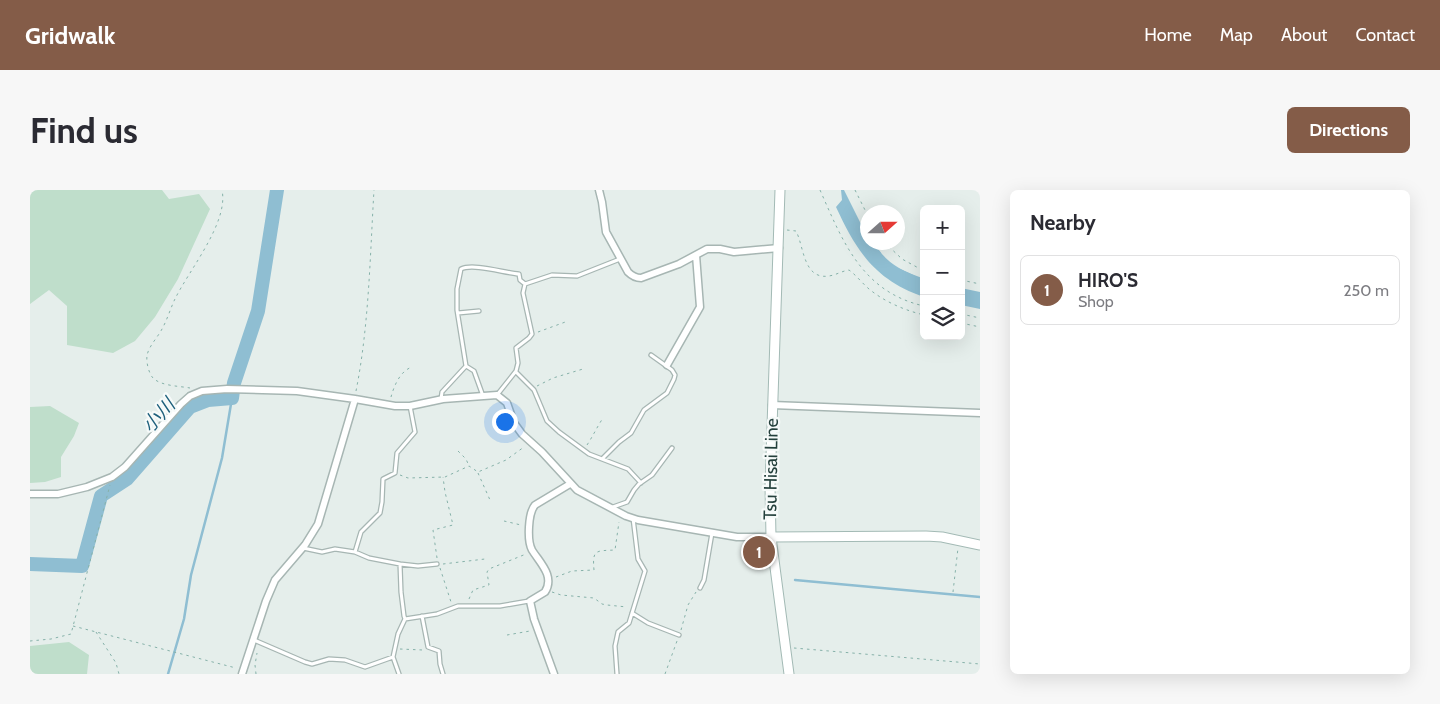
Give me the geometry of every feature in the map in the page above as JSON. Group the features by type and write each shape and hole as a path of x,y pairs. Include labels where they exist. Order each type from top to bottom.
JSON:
{"main road":[{"name":"Tsu Hisai Line","path":"780,190 772,406 771,537 926,536 980,545"},
{"path":"771,537 789,674"}],"street":[{"path":"599,190 606,232 632,276 642,278 712,249 734,252 779,248"},
{"path":"667,365 700,307 696,255"},
{"path":"30,494 58,494 87,487 112,477 125,467 181,404 190,396 202,391 227,389 297,391 355,398 389,405 410,406 441,400 497,395 507,403 514,423 570,484 577,490 622,514 633,518 737,537 771,537"},
{"path":"243,672 257,641 266,601 275,580 303,548 318,524 355,398"},
{"path":"772,406 980,413"},
{"path":"554,674 534,618 530,601 547,590 548,579 544,565 532,549 529,526 532,508 570,484"}],"lane":[{"path":"525,284 552,275 577,276 620,258"},
{"path":"483,396 474,371 466,366 458,313 457,289 461,270 463,268 481,268 519,274 520,280 525,284"},
{"path":"497,395 516,372 518,363 516,348 532,335 523,292 525,284"},
{"path":"458,313 480,311"},
{"path":"603,458 634,430 644,410 667,393 675,375 667,365 651,355"},
{"path":"441,400 442,392 466,366"},
{"path":"516,372 534,390 547,421 558,432 589,454 628,469 641,483"},
{"path":"355,552 361,532 380,513 383,480 395,473 397,453 415,432 410,406"},
{"path":"611,508 628,502 634,490 652,475 672,448"},
{"path":"617,674 615,646 618,632 629,623 645,571 638,559 633,518"},
{"path":"700,588 704,580 712,533"},
{"path":"303,548 322,552 335,549 355,552 369,558 400,564 418,566 438,564"},
{"path":"400,564 400,592 406,619"},
{"path":"399,674 393,657 394,649 399,630 406,619 437,614 453,607 470,605 500,606 530,601"},
{"path":"632,612 648,623 679,635"},
{"path":"422,616 428,647 438,651 443,674"},
{"path":"257,641 312,664 332,659 345,660 365,666 393,657"}],"path":[{"path":"202,391 152,378 146,356 163,328 174,301 197,264 222,212 222,190"},
{"path":"355,398 362,358 374,190"},
{"path":"820,190 852,258 885,289 901,298 920,305"},
{"path":"856,190 863,205"},
{"path":"779,229 796,231 807,266 817,273 828,276 849,270 879,296 902,308 920,314"},
{"path":"892,250 902,259 920,269"},
{"path":"965,281 980,284"},
{"path":"965,315 980,318"},
{"path":"532,335 568,321"},
{"path":"965,324 980,327"},
{"path":"389,405 395,384 406,369 412,367"},
{"path":"534,390 546,381 583,369"},
{"path":"583,450 603,418"},
{"path":"478,472 518,453 530,441"},
{"path":"458,451 470,466 478,472 490,500"},
{"path":"395,473 408,478 443,477 456,474 470,466"},
{"path":"438,564 433,530 453,525 443,477"},
{"path":"30,641 71,634 110,487"},
{"path":"548,579 572,571 594,570 592,558 594,554 601,551 616,550 617,527 622,514"},
{"path":"504,521 529,526"},
{"path":"954,592 959,540"},
{"path":"470,605 471,593 477,588 489,585 487,572 489,569 530,552 532,549"},
{"path":"453,607 444,584 440,564 484,559"},
{"path":"547,590 561,595 594,598 602,604 626,606 632,612"},
{"path":"73,626 180,653 243,672"},
{"path":"507,635 528,630 534,635"},
{"path":"96,632 116,663 118,674"},
{"path":"256,674 257,641"},
{"path":"785,647 980,664"},
{"path":"394,649 423,650"}],"green space":[{"path":"30,190 162,190 169,199 199,194 210,209 178,279 155,317 135,341 113,353 67,345 67,306 49,290 30,304"},
{"path":"50,406 79,423 74,436 61,457 61,477 45,482 30,483 30,407"},
{"path":"69,642 89,655 87,674 30,674 30,646"}],"water":[{"path":"841,190 844,190 860,222 860,250 878,250 888,270 895,272 898,268 920,278 920,295 907,290 880,273 860,251 836,207 842,200"},
{"path":"965,289 980,292 980,309 965,306"}],"waterway":[{"name":"小川","path":"30,564 82,566 101,496 127,479 190,407 208,400 232,398 234,383 258,311 277,190"},
{"name":"小川","path":"874,255 890,270 903,278 920,284"},
{"path":"168,674 184,619 191,575 222,458 232,398"},
{"path":"795,580 980,597"}],"place":[{"name":"HIRO'S","path":"759,552"}]}
